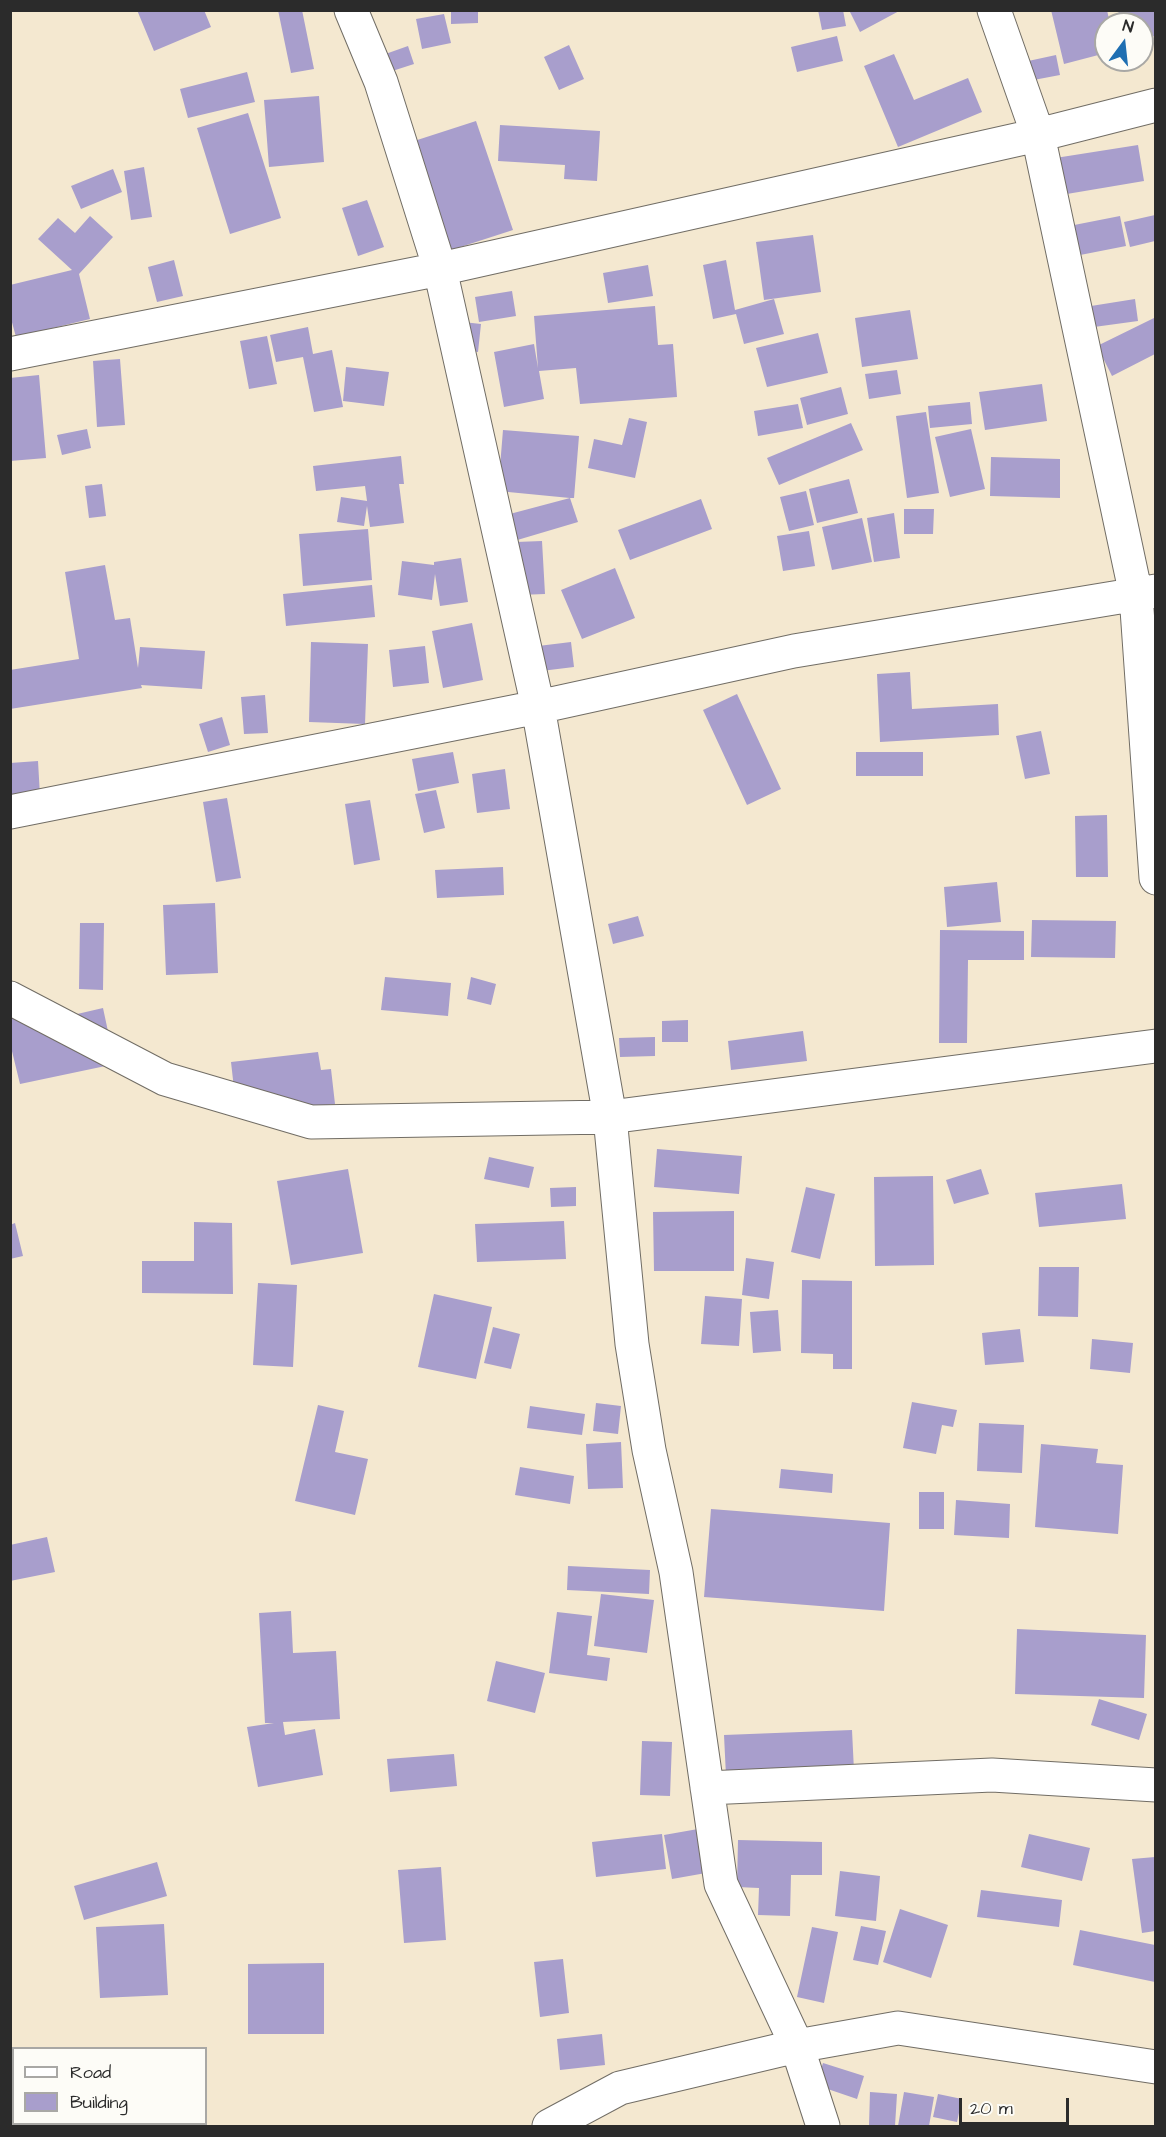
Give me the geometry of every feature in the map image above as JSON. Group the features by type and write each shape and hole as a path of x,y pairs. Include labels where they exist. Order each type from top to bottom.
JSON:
{"street":[{"path":"351,10 381,82 440,269 538,707 610,1117 632,1344 649,1450 676,1572 721,1884 797,2046 823,2127"},
{"path":"994,10 1038,135 1146,593 1155,878"},
{"path":"10,354 440,269 1038,135 1155,105"},
{"path":"10,812 538,707 794,651 1146,593"},
{"path":"10,998 165,1079 311,1122 610,1117 1155,1046"},
{"path":"707,1788 992,1775 1155,1785"},
{"path":"549,2127 620,2088 797,2046 898,2028 1155,2067"}],"building":[{"path":"137,10 204,10 211,27 154,51"},
{"path":"278,10 302,10 314,69 291,73"},
{"path":"451,10 478,10 478,23 451,24"},
{"path":"818,10 843,10 846,26 822,30"},
{"path":"849,10 901,10 860,32"},
{"path":"1051,10 1107,10 1107,12 1094,12 1094,56 1064,64"},
{"path":"1118,10 1155,10 1155,36 1154,12 1118,12"},
{"path":"444,14 451,43 422,49 416,19"},
{"path":"837,36 843,61 797,72 791,47"},
{"path":"569,45 584,79 559,90 544,57"},
{"path":"408,46 414,64 383,74 377,57"},
{"path":"894,54 914,100 968,78 982,112 898,147 864,66"},
{"path":"1056,55 1060,75 1023,82 1019,63"},
{"path":"247,72 255,102 188,118 180,89"},
{"path":"319,96 324,162 269,167 264,100"},
{"path":"248,113 281,218 230,234 197,128"},
{"path":"476,121 513,230 445,252 408,143"},
{"path":"500,125 600,131 597,181 564,179 565,165 498,161"},
{"path":"1138,145 1144,181 1055,196 1049,159"},
{"path":"144,167 152,217 131,220 124,171"},
{"path":"113,169 122,192 81,209 71,186"},
{"path":"367,200 384,247 358,256 342,208"},
{"path":"1155,215 1155,241 1130,247 1124,222"},
{"path":"90,216 113,237 79,274 90,319 16,337 10,315 10,285 72,270 38,239 58,218 75,233"},
{"path":"1120,216 1126,246 1070,257 1064,227"},
{"path":"813,235 821,292 764,300 756,242"},
{"path":"174,260 183,296 157,302 148,267"},
{"path":"726,260 735,310 774,299 784,334 744,344 736,314 713,319 703,265"},
{"path":"648,265 653,296 608,303 603,273"},
{"path":"512,291 516,316 479,322 475,297"},
{"path":"1135,299 1138,321 1094,327 1091,306"},
{"path":"655,306 658,345 673,344 677,397 580,404 576,368 539,371 544,399 504,407 494,352 534,344 538,368 534,316"},
{"path":"910,310 918,359 862,367 855,318"},
{"path":"1154,318 1155,354 1112,376 1097,346"},
{"path":"454,321 481,324 478,352 452,349"},
{"path":"308,327 313,354 332,350 343,407 314,412 303,357 276,362 270,335"},
{"path":"818,333 828,373 767,387 756,348"},
{"path":"267,336 277,384 249,389 240,341"},
{"path":"120,359 125,425 97,427 93,361"},
{"path":"346,367 389,372 384,406 343,401"},
{"path":"897,370 901,394 869,399 865,374"},
{"path":"39,375 46,458 10,461 10,378"},
{"path":"1042,384 1047,421 985,430 979,392"},
{"path":"841,387 848,414 807,425 800,398"},
{"path":"970,402 972,424 930,428 928,406"},
{"path":"798,404 803,428 758,436 754,411"},
{"path":"926,412 939,493 907,498 896,416"},
{"path":"629,418 647,422 635,478 588,468 594,439 622,445"},
{"path":"851,423 863,450 779,485 767,458"},
{"path":"87,429 91,448 62,455 57,435"},
{"path":"971,429 985,489 950,497 935,437"},
{"path":"503,430 579,436 574,498 498,491"},
{"path":"401,456 404,484 399,484 404,523 370,527 367,506 364,526 337,522 341,497 367,501 365,486 316,491 313,466"},
{"path":"991,457 1060,459 1060,498 990,496"},
{"path":"849,479 858,513 817,523 809,489"},
{"path":"102,484 106,516 89,518 85,486"},
{"path":"806,491 814,525 789,531 780,497"},
{"path":"570,498 578,522 514,541 506,515"},
{"path":"701,499 712,529 630,560 618,530"},
{"path":"904,509 934,509 933,534 904,534"},
{"path":"894,513 900,558 874,562 867,518"},
{"path":"862,518 872,562 832,570 822,527"},
{"path":"368,529 372,580 303,586 299,534"},
{"path":"809,531 815,566 783,571 777,536"},
{"path":"542,541 545,594 519,595 516,542"},
{"path":"461,558 468,602 440,606 435,574 432,600 398,595 402,561 434,565 434,562"},
{"path":"105,565 115,620 130,618 138,668 140,647 205,651 202,689 141,685 142,688 10,709 10,670 79,659 65,572"},
{"path":"615,568 635,618 582,639 561,590"},
{"path":"372,585 375,617 286,626 283,594"},
{"path":"472,623 483,680 443,688 432,631"},
{"path":"311,642 368,644 365,724 309,722"},
{"path":"571,642 574,667 533,672 530,647"},
{"path":"425,646 429,683 393,687 389,650"},
{"path":"910,672 912,709 998,704 999,735 880,742 877,674"},
{"path":"737,694 781,789 747,805 703,710"},
{"path":"265,695 268,733 244,734 241,697"},
{"path":"222,717 230,745 208,752 199,724"},
{"path":"1041,731 1050,774 1025,779 1016,736"},
{"path":"453,752 459,783 418,791 412,759"},
{"path":"856,752 923,752 923,776 856,776"},
{"path":"38,761 40,796 10,797 10,763"},
{"path":"505,769 510,809 477,813 472,774"},
{"path":"436,790 445,828 424,833 415,794"},
{"path":"227,798 241,878 216,882 203,802"},
{"path":"370,800 380,860 354,865 345,804"},
{"path":"1107,815 1108,877 1076,877 1075,816"},
{"path":"503,867 504,895 437,898 435,870"},
{"path":"997,882 1001,922 947,927 944,887"},
{"path":"215,903 218,973 166,975 163,905"},
{"path":"638,916 644,936 613,944 608,924"},
{"path":"1032,920 1116,921 1115,958 1031,957"},
{"path":"80,923 104,923 103,990 79,989"},
{"path":"940,930 1024,931 1024,960 968,960 967,1043 939,1043"},
{"path":"385,977 451,983 448,1016 381,1010"},
{"path":"471,977 496,984 491,1005 467,999"},
{"path":"56,1003 60,1018 103,1008 115,1064 20,1084 10,1043 10,1012"},
{"path":"688,1020 688,1042 662,1042 662,1021"},
{"path":"803,1031 807,1061 731,1070 728,1041"},
{"path":"655,1037 655,1056 620,1057 619,1038"},
{"path":"318,1052 321,1070 331,1069 335,1104 237,1115 231,1062"},
{"path":"657,1149 742,1156 739,1194 654,1187"},
{"path":"489,1157 534,1167 529,1188 484,1179"},
{"path":"348,1169 363,1253 291,1265 277,1181"},
{"path":"981,1169 989,1194 954,1204 946,1180"},
{"path":"933,1176 934,1265 875,1266 874,1177"},
{"path":"1122,1184 1126,1219 1039,1227 1035,1193"},
{"path":"576,1187 576,1206 551,1207 550,1188"},
{"path":"806,1187 835,1194 820,1259 791,1252"},
{"path":"734,1211 734,1271 654,1271 653,1212"},
{"path":"564,1221 566,1259 477,1262 475,1224"},
{"path":"194,1222 232,1223 233,1294 142,1293 142,1261 194,1261"},
{"path":"15,1223 23,1256 10,1259 10,1225"},
{"path":"746,1258 774,1262 769,1299 742,1295"},
{"path":"1039,1267 1079,1267 1078,1317 1038,1316"},
{"path":"802,1280 852,1281 852,1369 833,1369 833,1354 801,1353"},
{"path":"258,1283 297,1285 293,1367 253,1365"},
{"path":"434,1294 492,1307 476,1379 418,1367"},
{"path":"705,1296 742,1299 739,1346 701,1344"},
{"path":"778,1310 781,1351 753,1353 750,1312"},
{"path":"493,1327 520,1334 511,1369 484,1363"},
{"path":"1020,1329 1024,1362 985,1365 982,1333"},
{"path":"1092,1339 1133,1343 1130,1373 1090,1369"},
{"path":"912,1402 957,1410 953,1427 942,1425 936,1454 903,1448"},
{"path":"596,1403 621,1406 618,1434 593,1431"},
{"path":"318,1405 344,1411 335,1452 368,1459 355,1515 295,1501"},
{"path":"530,1406 585,1414 582,1435 527,1428"},
{"path":"979,1423 1024,1425 1022,1473 977,1471"},
{"path":"621,1442 623,1488 588,1489 586,1444"},
{"path":"1041,1444 1098,1449 1096,1463 1123,1465 1118,1534 1035,1527"},
{"path":"520,1467 574,1476 570,1504 515,1495"},
{"path":"781,1469 833,1474 832,1493 779,1488"},
{"path":"919,1492 944,1492 944,1529 919,1529"},
{"path":"956,1500 1010,1504 1009,1538 954,1535"},
{"path":"711,1509 890,1523 884,1611 704,1597"},
{"path":"47,1537 55,1572 10,1581 10,1545"},
{"path":"568,1566 650,1570 649,1594 567,1590"},
{"path":"601,1594 654,1600 647,1653 594,1646"},
{"path":"291,1611 293,1653 336,1651 340,1719 283,1722 285,1735 315,1729 323,1775 258,1787 247,1727 274,1723 265,1723 259,1613"},
{"path":"557,1612 592,1616 587,1655 610,1658 607,1681 549,1673"},
{"path":"1017,1629 1146,1635 1144,1698 1015,1694"},
{"path":"496,1661 545,1673 535,1713 487,1701"},
{"path":"1099,1699 1147,1714 1139,1740 1091,1725"},
{"path":"852,1730 854,1771 726,1776 724,1735"},
{"path":"642,1741 672,1742 670,1796 640,1795"},
{"path":"454,1754 457,1786 390,1792 387,1759"},
{"path":"698,1829 706,1873 672,1879 664,1835"},
{"path":"662,1834 666,1869 596,1877 592,1842"},
{"path":"1029,1834 1090,1848 1082,1881 1021,1867"},
{"path":"738,1840 822,1842 822,1875 791,1875 790,1916 758,1915 759,1888 737,1887"},
{"path":"1155,1857 1155,1931 1142,1933 1132,1859"},
{"path":"157,1862 167,1896 84,1920 74,1886"},
{"path":"441,1867 446,1940 404,1943 398,1870"},
{"path":"840,1871 880,1876 876,1921 835,1916"},
{"path":"981,1890 1062,1900 1059,1927 977,1917"},
{"path":"900,1909 948,1925 931,1978 883,1962"},
{"path":"164,1924 168,1995 100,1998 96,1927"},
{"path":"861,1926 886,1931 878,1965 853,1960"},
{"path":"812,1927 838,1932 824,2003 797,1997"},
{"path":"1080,1930 1155,1945 1155,1982 1073,1965"},
{"path":"563,1959 569,2013 540,2017 534,1962"},
{"path":"324,1963 324,2034 248,2034 248,1964"},
{"path":"602,2034 605,2065 560,2070 557,2039"},
{"path":"823,2063 864,2076 857,2099 816,2085"},
{"path":"870,2092 897,2094 895,2126 869,2126"},
{"path":"904,2092 934,2097 929,2126 898,2126"},
{"path":"938,2094 962,2099 957,2122 933,2117"},
{"path":"115,2125 187,2125 187,2126"}]}
